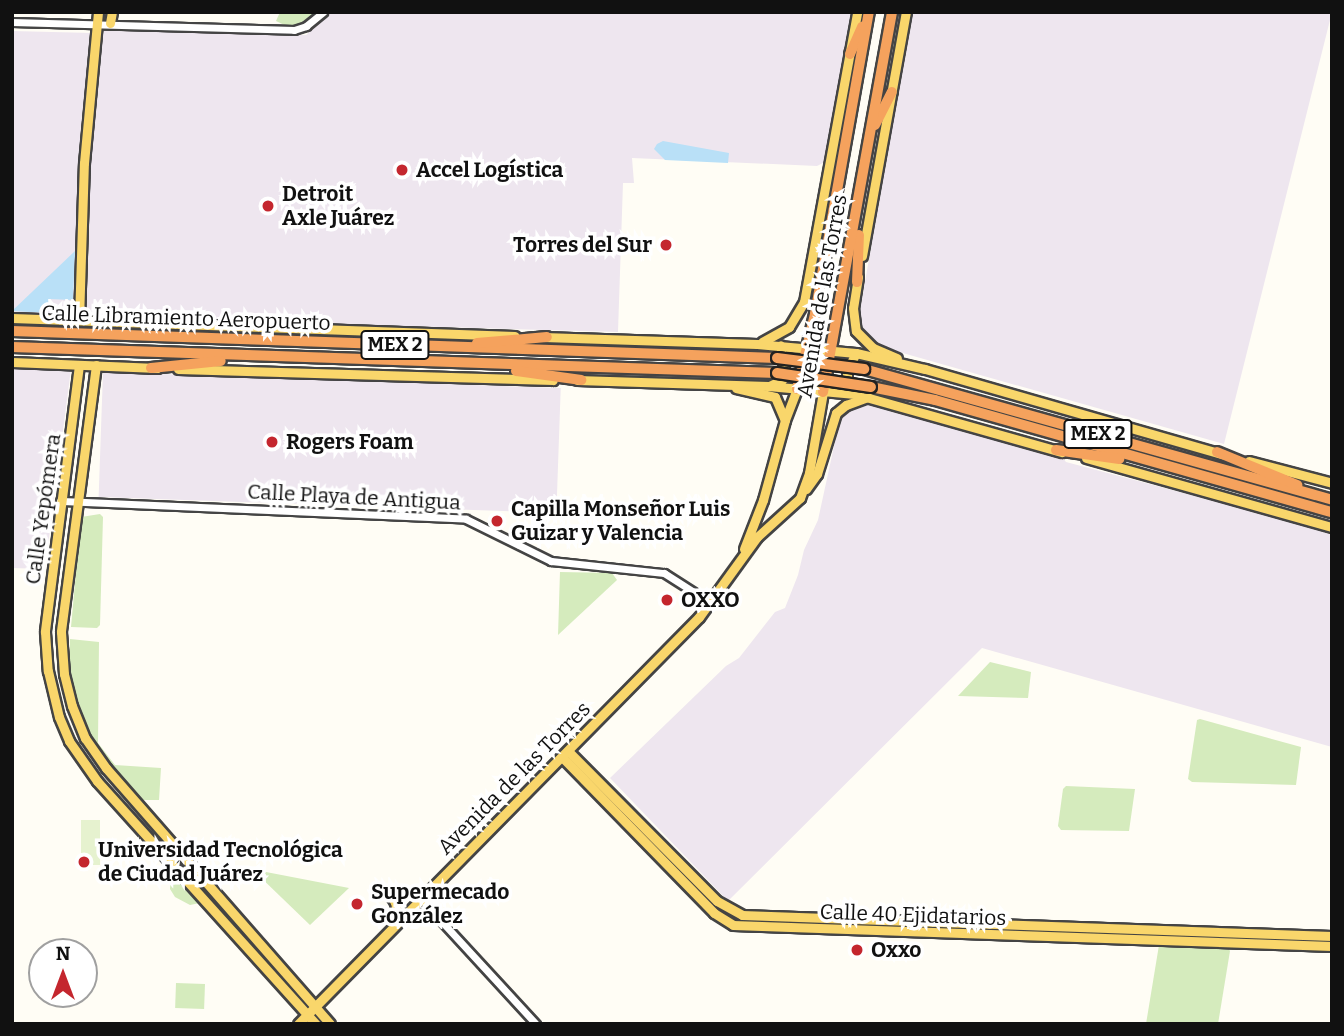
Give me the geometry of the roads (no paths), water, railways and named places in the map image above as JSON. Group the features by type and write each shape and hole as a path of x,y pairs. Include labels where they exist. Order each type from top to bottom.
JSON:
{"highway":[{"path":"850,54 869,12"},
{"name":"Avenida de las Torres","path":"797,389 815,314 869,12"},
{"name":"Avenida de las Torres","path":"824,392 892,12"},
{"path":"870,133 892,92"},
{"path":"826,183 836,193"},
{"path":"857,282 860,198"},
{"path":"815,314 823,325 836,325"},
{"name":"Calle Libramiento Aeropuerto","path":"12,331 777,358 864,369 1332,500"},
{"path":"455,348 547,337"},
{"name":"Calle Libramiento Aeropuerto","path":"12,347 777,373 816,376 871,392"},
{"path":"150,368 265,357"},
{"path":"462,363 581,380"},
{"name":"MEX 2","path":"871,392 935,400 1332,512"},
{"path":"1056,450 1158,464"},
{"path":"1217,452 1332,500"}],"main road":[{"path":"79,320 84,163 98,12"},
{"path":"110,23 112,12"},
{"name":"Avenida de las Torres","path":"757,344 781,333 800,313 857,12"},
{"name":"Avenida de las Torres","path":"906,12 853,317 862,339 873,348 925,369"},
{"path":"12,318 808,346 856,353 925,369 1332,483"},
{"path":"768,386 782,380 785,375 780,345"},
{"path":"855,394 845,381 850,361 856,353"},
{"path":"12,362 721,384 855,394 871,392 1056,450 1332,527"},
{"name":"Calle Yepómera","path":"79,365 46,618 46,653 51,693 69,741 97,781 316,1024"},
{"name":"Calle Yepómera","path":"96,365 88,448 76,502 63,605 61,649 68,694 85,738 114,778 330,1024"},
{"path":"721,384 775,397 785,420"},
{"name":"Avenida de las Torres","path":"739,562 771,476 785,420 797,389"},
{"name":"Avenida de las Torres","path":"298,1024 711,603 764,529 795,503 804,490 824,392"},
{"path":"804,490 817,474 836,413 871,392"},
{"name":"Calle 40 Ejidatarios","path":"565,754 717,901 742,915 1332,936"},
{"name":"Calle 40 Ejidatarios","path":"565,754 714,913 733,925 1332,946"},
{"path":"388,891 398,907 399,922"}],"street":[{"path":"12,23 302,28 323,12"},
{"name":"Calle Playa de Antigua","path":"60,501 466,519 551,561 664,573 711,603"},
{"path":"421,899 536,1024"}],"water":[{"path":"663,141 729,153 728,163 665,160 654,149"},
{"path":"75,251 73,300 49,299 48,313 12,311"}],"place":[{"name":"Accel Logística","path":"402,170"},
{"name":"Detroit Axle Juárez","path":"268,206"},
{"name":"Torres del Sur","path":"666,245"},
{"name":"Rogers Foam","path":"272,442"},
{"name":"Capilla Monseñor Luis Guizar y Valencia","path":"497,521"},
{"name":"OXXO","path":"667,600"},
{"name":"Universidad Tecnológica de Ciudad Juárez","path":"84,862"},
{"name":"Supermecado González","path":"357,904"},
{"name":"Oxxo","path":"857,950"}]}
